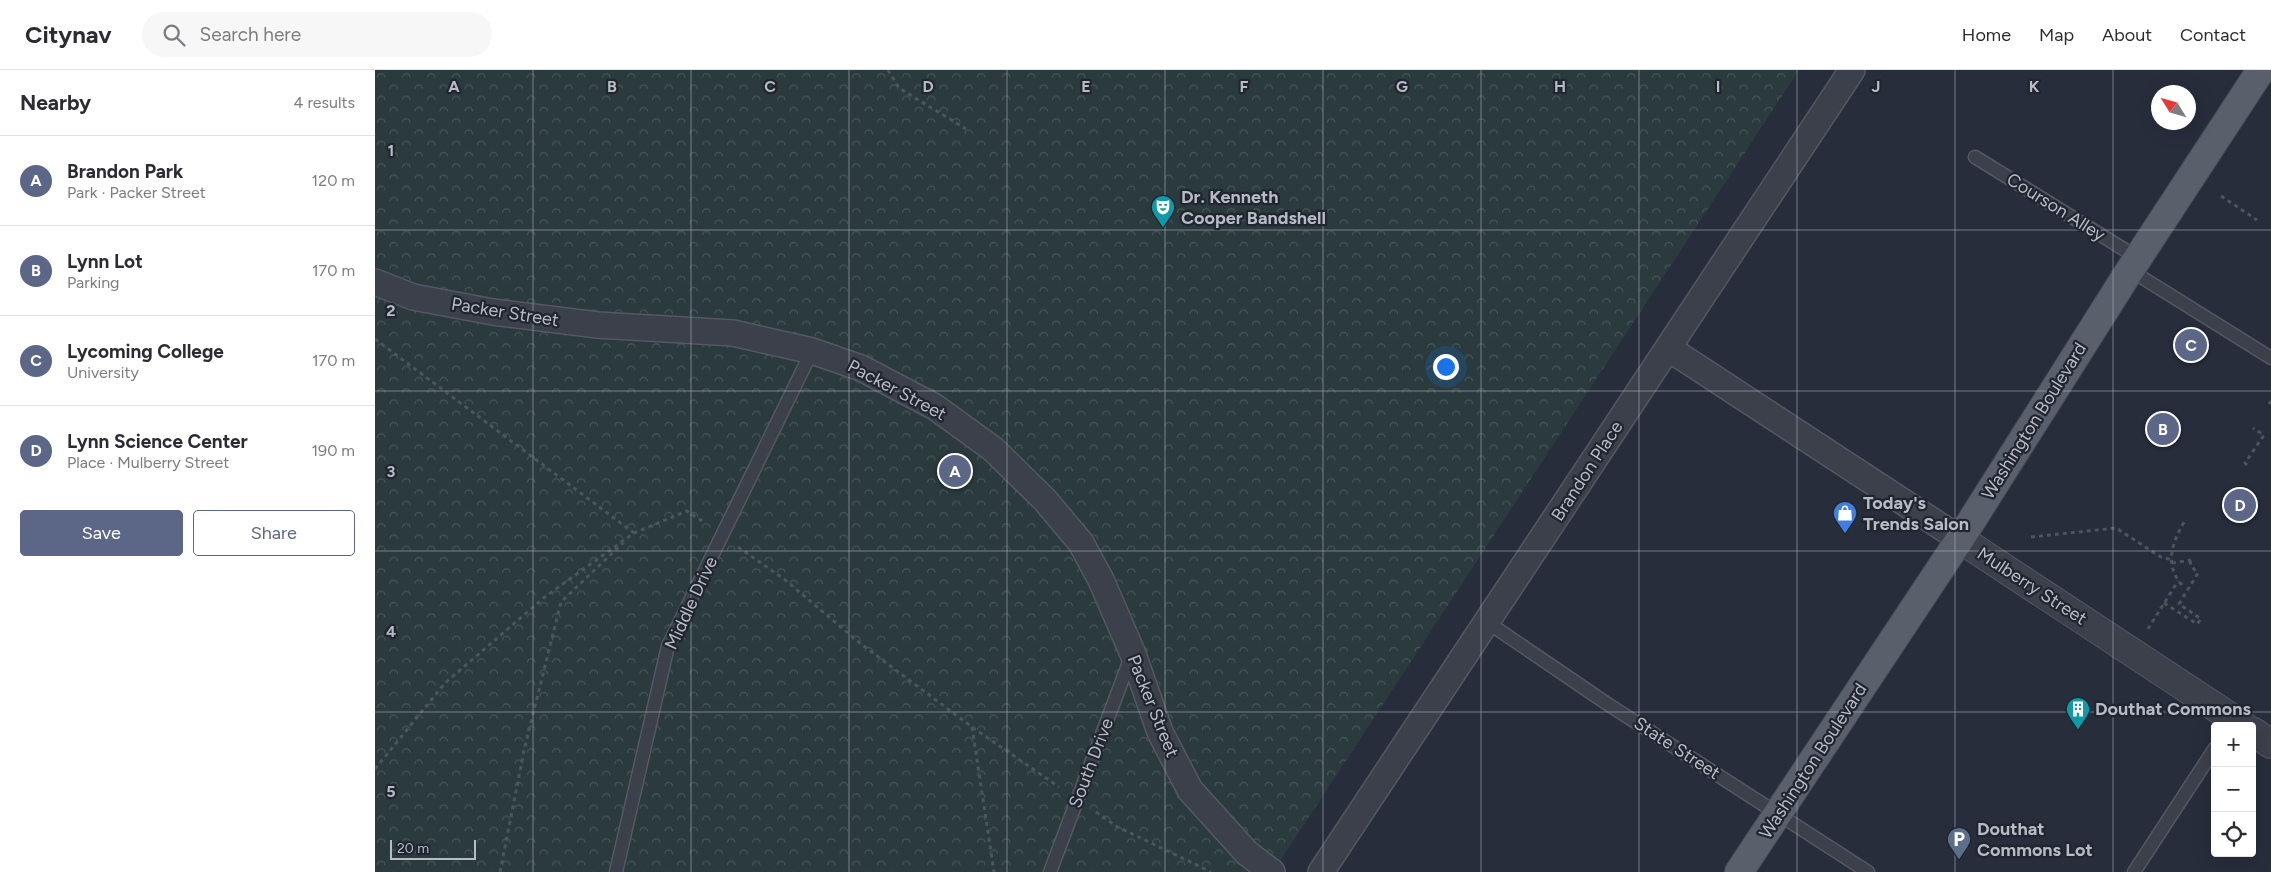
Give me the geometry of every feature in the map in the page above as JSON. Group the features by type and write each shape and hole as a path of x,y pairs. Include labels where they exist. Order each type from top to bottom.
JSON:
{"main road":[{"name":"Washington Boulevard","path":"1739,872 1960,538 2134,264 2261,70"}],"street":[{"name":"Brandon Place","path":"1321,872 1852,70"},
{"name":"Packer Street","path":"375,282 413,297 493,312 598,325 733,333 813,351 861,368 935,407 993,449 1045,500 1081,543 1101,580 1133,654 1161,732 1190,790 1247,854 1272,872"},
{"name":"Mulberry Street","path":"1668,348 1960,538 2236,722"},
{"name":"Mulberry Street","path":"2256,735 2271,744"}],"lane":[{"name":"Courson Alley","path":"1975,156 2271,358"},
{"name":"Middle Drive","path":"616,872 668,646 813,351"},
{"name":"State Street","path":"1487,622 1605,703 1868,872"},
{"name":"South Drive","path":"1050,872 1133,654"},
{"path":"2134,872 2211,754"}],"path":[{"path":"888,70 899,88 965,129"},
{"path":"2221,196 2257,220"},
{"path":"375,339 634,533"},
{"path":"2247,465 2245,463 2264,435 2253,428"},
{"path":"375,769 445,683 546,596 634,533 687,511 784,579 861,644 972,727 1077,800 1117,826 1211,872"},
{"path":"2182,585 2172,562 2176,536 2186,519"},
{"path":"2031,537 2115,528 2161,558 2172,562 2191,560 2191,566 2198,573 2179,604 2201,619 2197,624 2164,603"},
{"path":"500,872 525,746 561,602 634,533"},
{"path":"2148,628 2179,581"},
{"path":"972,727 994,872"}],"green space":[{"path":"375,70 1799,70 1273,872 375,872"}],"place":[{"name":"Dr. Kenneth Cooper Bandshell","path":"1163,228"},
{"name":"Lycoming College","path":"2191,345"},
{"name":"Lynn Lot","path":"2163,429"},
{"name":"Brandon Park","path":"955,471"},
{"name":"Lynn Science Center","path":"2240,505"},
{"name":"Today's Trends Salon","path":"1845,534"},
{"name":"Douthat Commons","path":"2078,730"},
{"name":"Douthat Commons Lot","path":"1959,860"}]}
